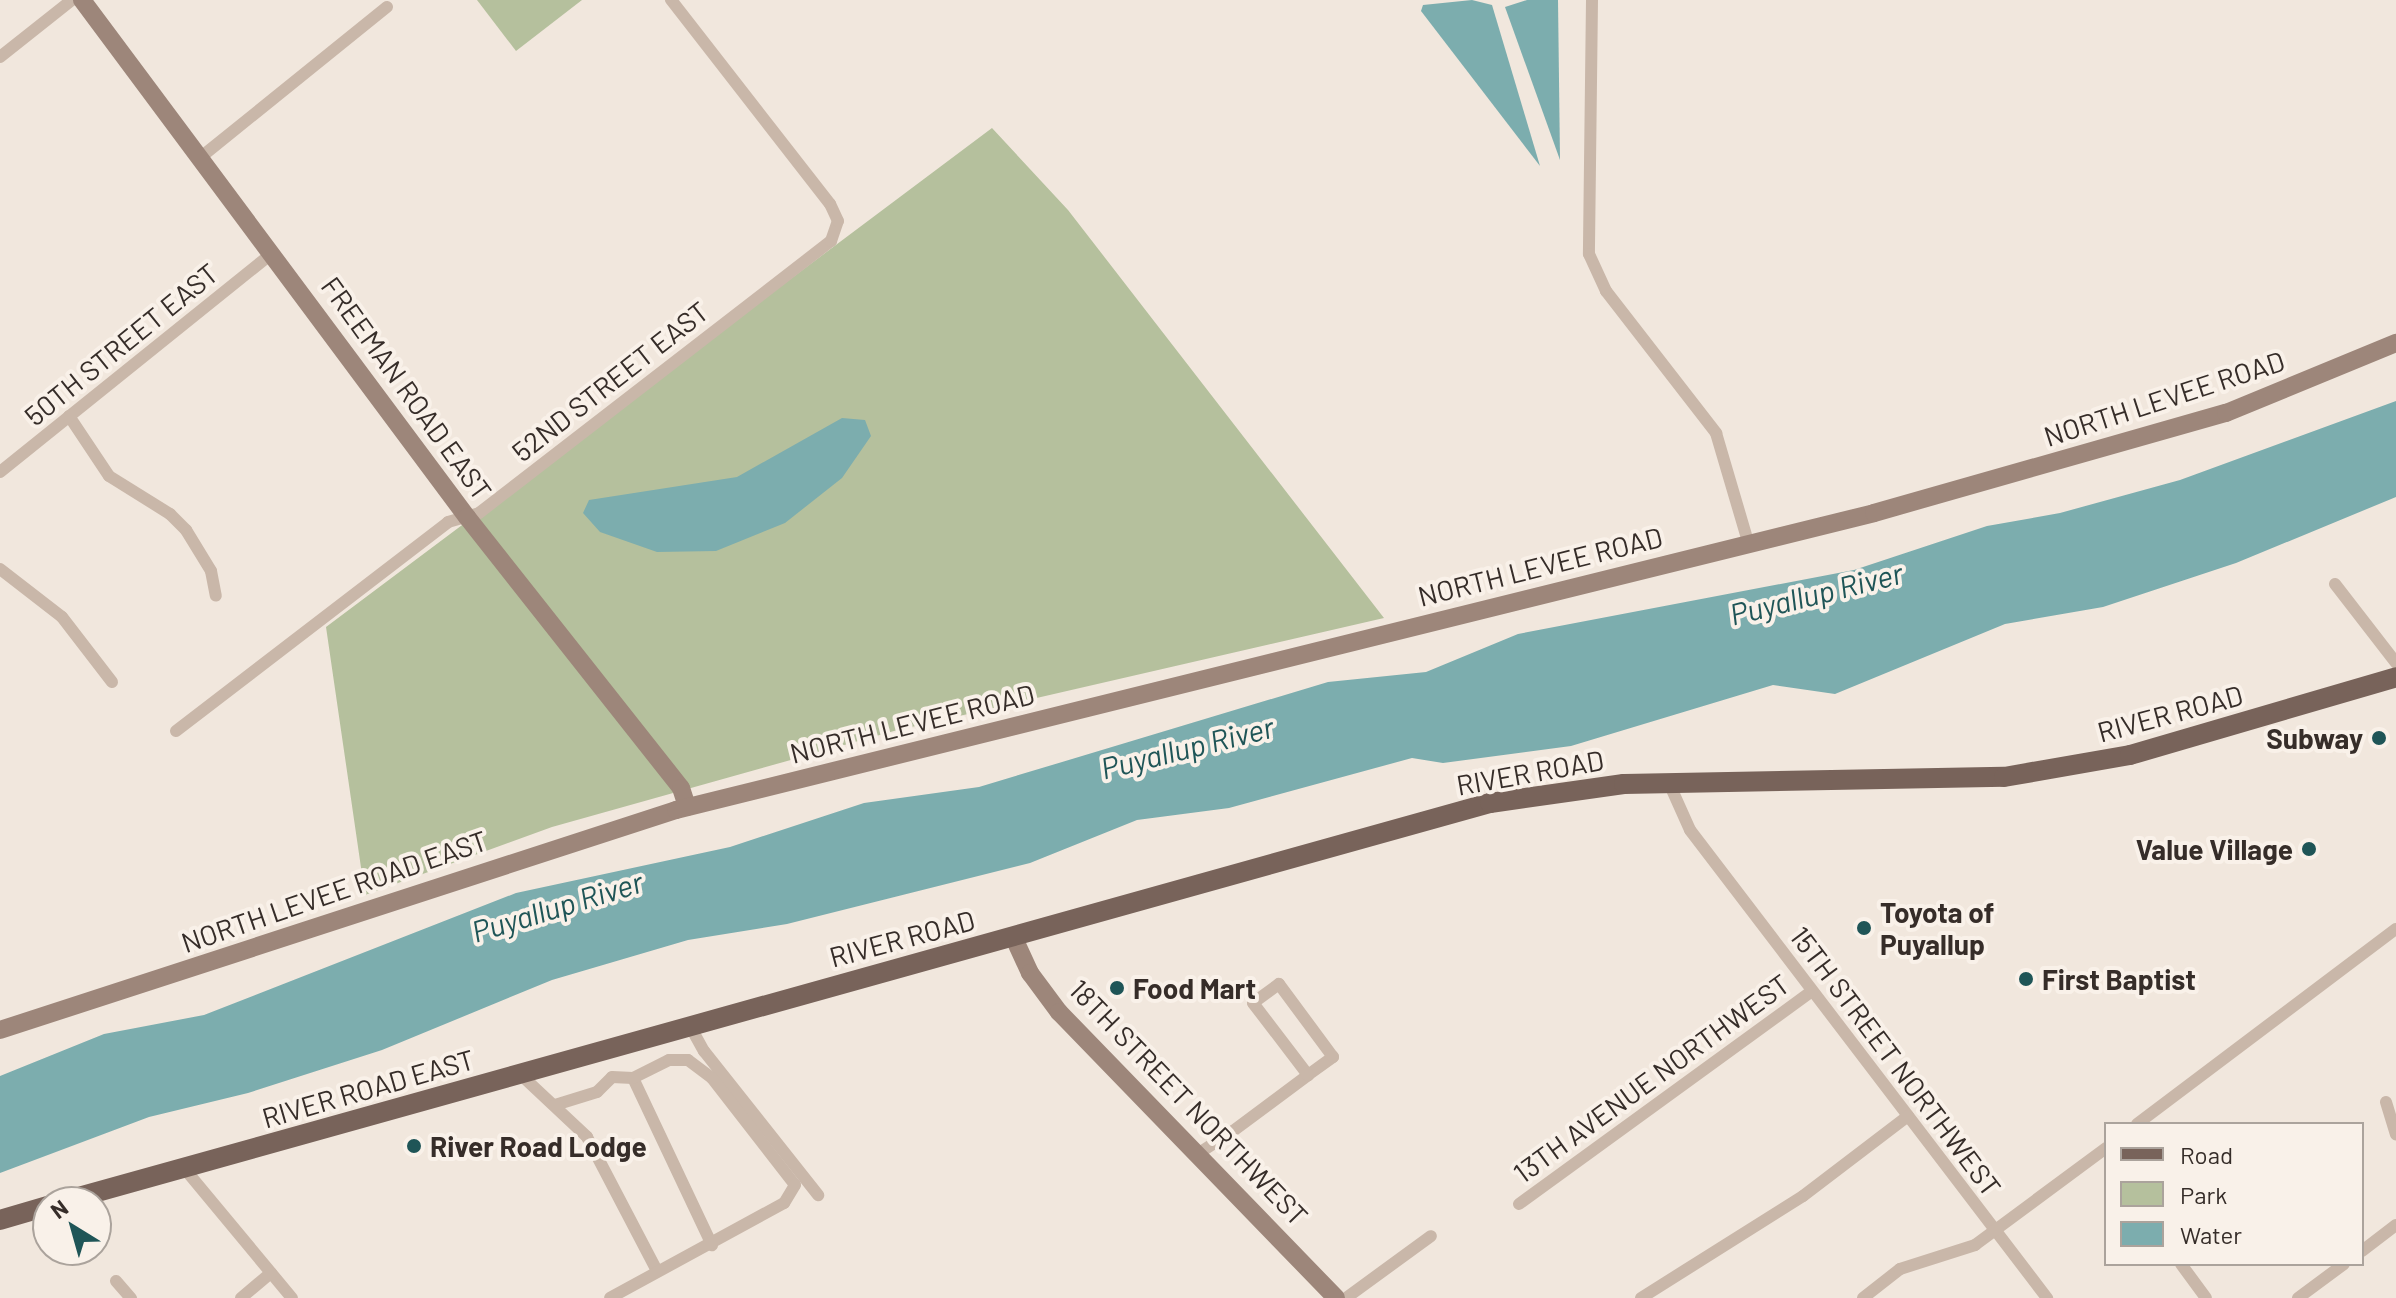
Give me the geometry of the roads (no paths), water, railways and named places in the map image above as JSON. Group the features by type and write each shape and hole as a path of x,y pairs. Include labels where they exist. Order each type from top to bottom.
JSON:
{"main road":[{"name":"RIVER ROAD","path":"690,1026 1490,803 1589,787 1977,779 2053,770 2161,747 2396,677"},
{"name":"RIVER ROAD EAST","path":"112,1188 690,1026"},
{"path":"0,1220 32,1211"}],"street":[{"path":"0,57 72,0"},
{"name":"FREEMAN ROAD EAST","path":"82,0 467,517 681,788 687,807"},
{"name":"52ND STREET EAST","path":"176,731 448,522 479,513 827,245 837,231 830,204 671,0"},
{"path":"1592,0 1589,254 1606,291 1716,433 1748,542"},
{"path":"201,157 387,7"},
{"name":"50TH STREET EAST","path":"0,472 272,253"},
{"name":"NORTH LEVEE ROAD","path":"687,807 1748,542 2152,436 2280,393 2396,343"},
{"path":"69,416 109,476 170,514 186,530 211,571 216,596"},
{"path":"0,569 62,617 112,682"},
{"path":"2335,584 2396,663"},
{"name":"15TH STREET NORTHWEST","path":"1669,783 1681,816 1707,853 2047,1298"},
{"name":"NORTH LEVEE ROAD EAST","path":"0,1030 239,956 513,859 687,807"},
{"path":"2140,1122 2396,929"},
{"name":"18TH STREET NORTHWEST","path":"1013,936 1030,973 1059,1012 1336,1298"},
{"path":"1196,1155 1308,1075 1333,1057 1279,984 1253,1003 1308,1075"},
{"name":"13TH AVENUE NORTHWEST","path":"1519,1204 1812,991"},
{"path":"690,1026 704,1051 818,1195"},
{"path":"555,1105 597,1092 612,1077 633,1078 669,1060 697,1064 792,1176 793,1189 784,1203 610,1298"},
{"path":"520,1074 587,1137 657,1271"},
{"path":"633,1078 712,1245"},
{"path":"2386,1102 2396,1134"},
{"path":"1641,1298 1803,1196 1908,1116"},
{"path":"1863,1298 1900,1269 1965,1249 1996,1231 2104,1150"},
{"path":"184,1168 292,1298"},
{"path":"2364,1249 2396,1225"},
{"path":"1346,1298 1431,1236"},
{"path":"2182,1266 2206,1298"},
{"path":"2298,1298 2341,1266"},
{"path":"241,1298 271,1273"},
{"path":"116,1281 131,1298"}],"water":[{"path":"1472,0 1492,5 1540,166 1421,11 1423,5"},
{"path":"1527,0 1558,0 1560,160 1505,7"},
{"name":"Puyallup River","path":"2396,401 2396,497 2236,563 2103,607 2005,624 1835,694 1773,685 1571,746 1443,763 1412,758 1229,808 1137,820 1030,863 787,924 688,940 552,980 382,1050 248,1093 149,1117 0,1173 0,1076 104,1034 204,1015 516,893 730,847 864,803 979,787 1328,682 1426,672 1518,634 1854,570 1987,526 2060,513 2180,480"},
{"path":"842,418 865,420 871,436 842,478 785,523 716,551 657,552 600,532 583,513 589,500 737,477"}],"place":[{"name":"Subway","path":"2379,738"},
{"name":"Value Village","path":"2309,849"},
{"name":"Toyota of Puyallup","path":"1864,928"},
{"name":"First Baptist","path":"2026,979"},
{"name":"Food Mart","path":"1117,988"},
{"name":"River Road Lodge","path":"414,1146"}]}
